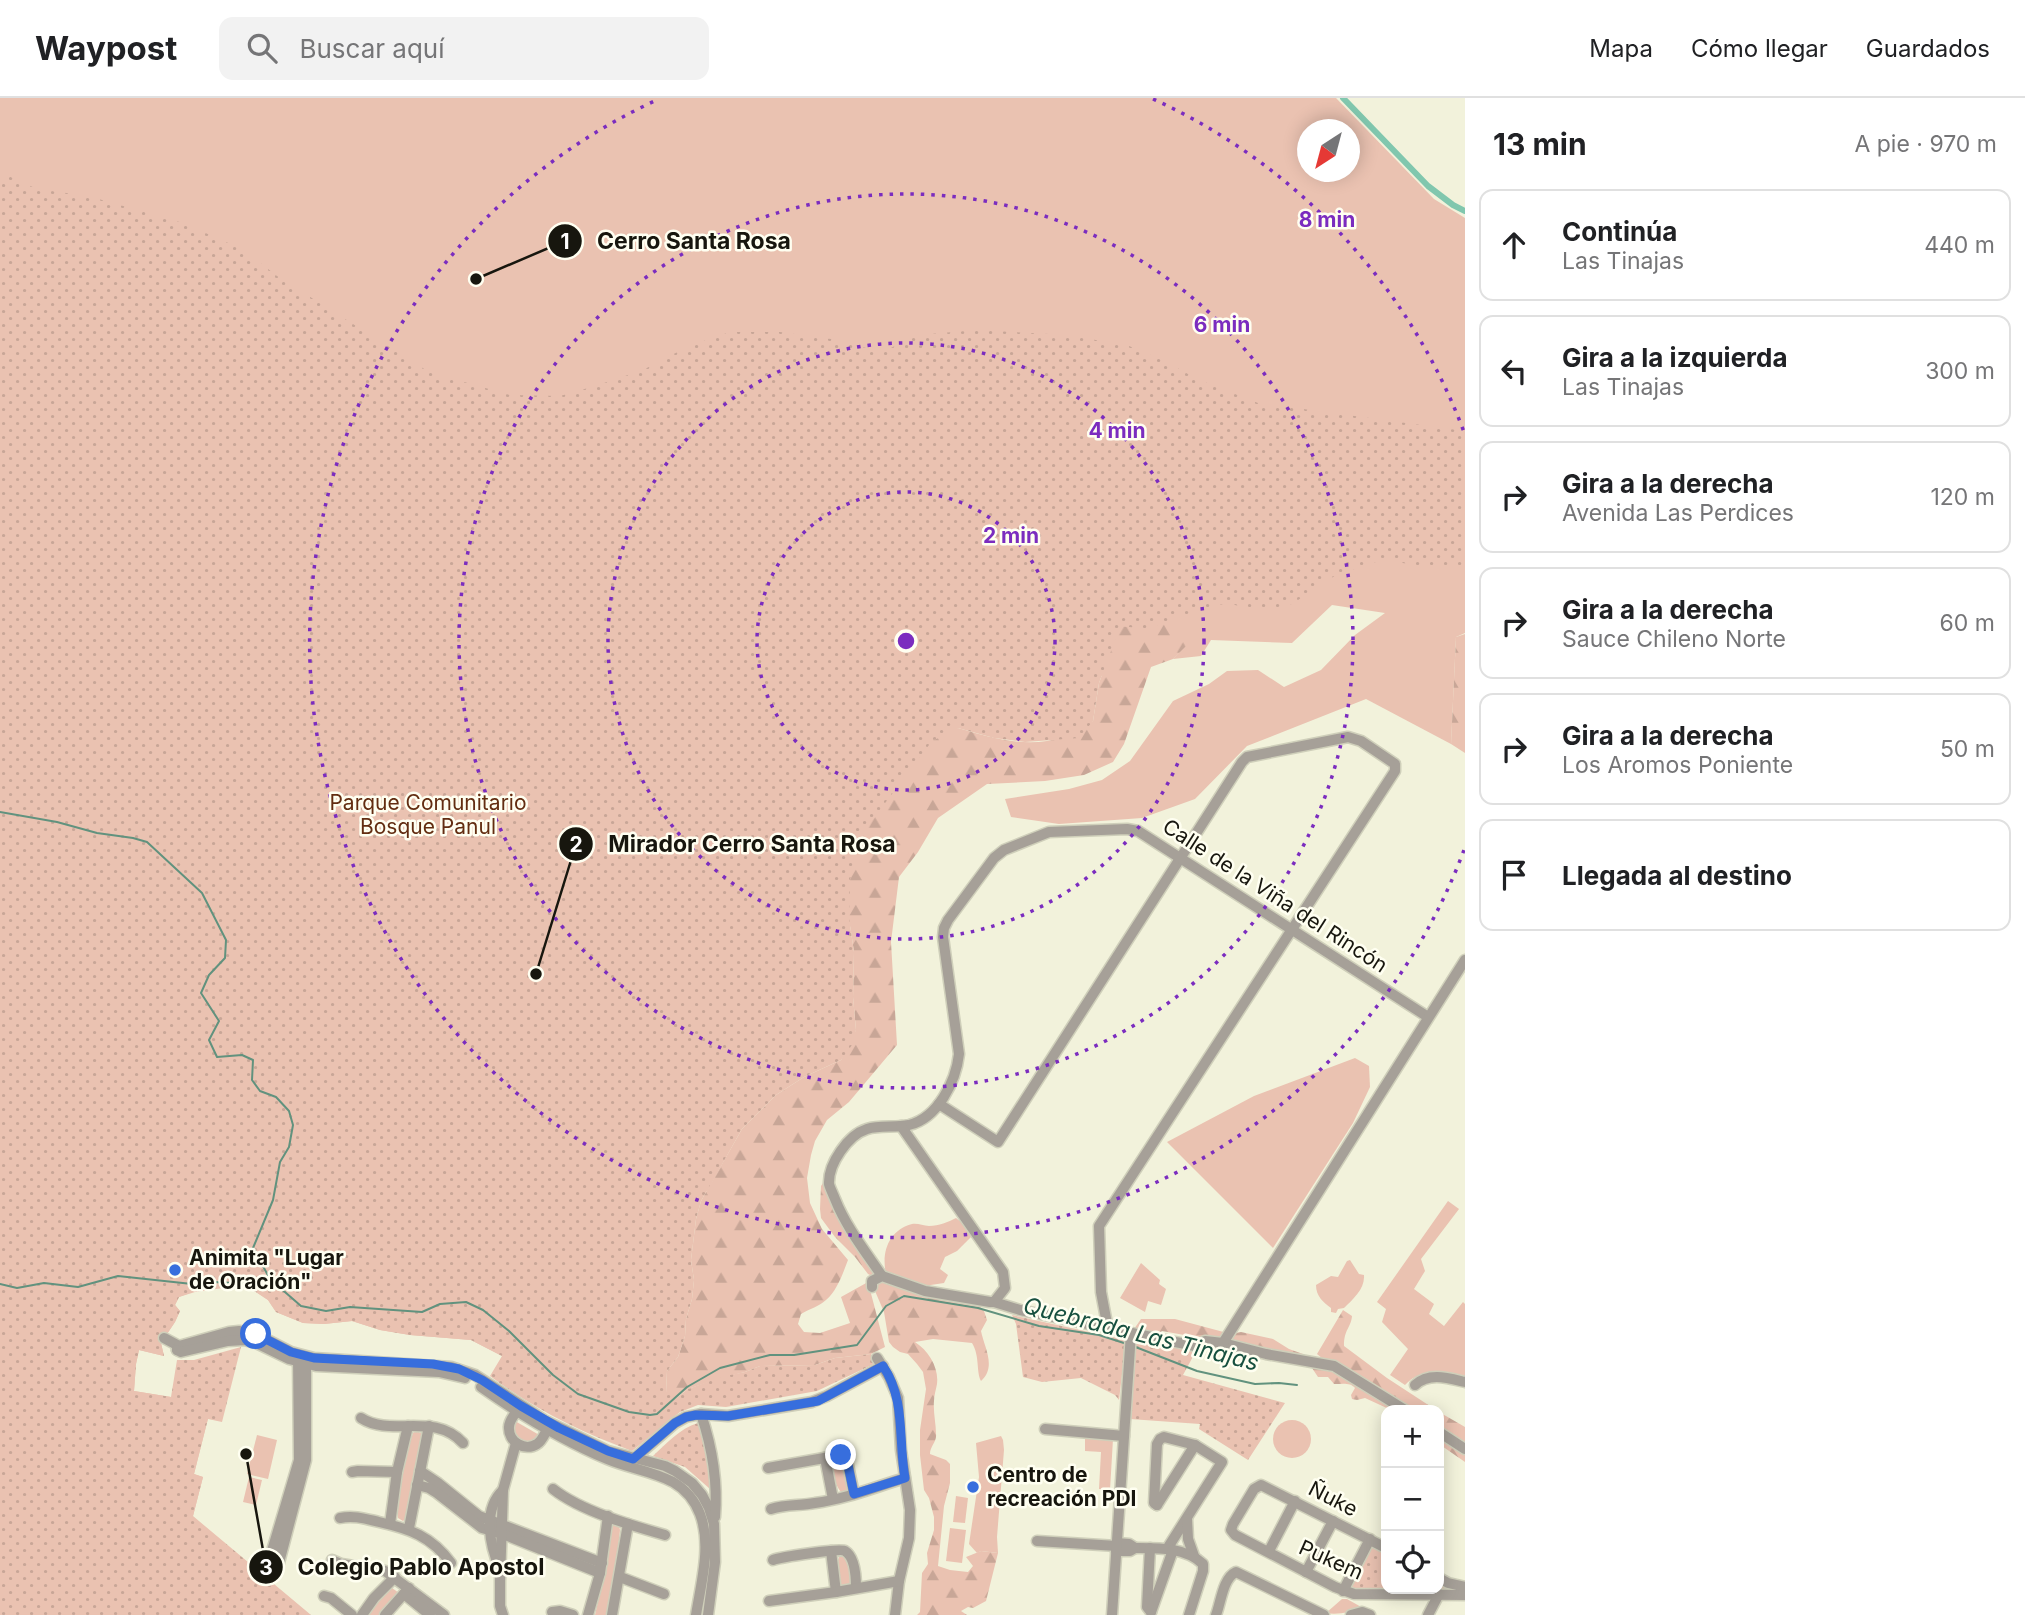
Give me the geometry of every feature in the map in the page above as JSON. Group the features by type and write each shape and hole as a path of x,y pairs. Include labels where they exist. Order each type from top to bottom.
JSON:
{"street":[{"path":"939,1104 998,1142 1179,858 1242,762 1250,756 1348,737 1361,741 1395,764 1395,771 1099,1226 1101,1292 1108,1329"},
{"name":"Calle de la Viña del Rincón","path":"901,1126 917,1121 939,1104 956,1070 959,1054 943,937 948,920 997,855 1007,848 1049,832 1127,829 1141,832 1428,1017"},
{"path":"1223,1343 1465,960"},
{"path":"994,1302 1005,1288 1003,1272 901,1126 873,1128 854,1136 836,1157 829,1184 842,1216 882,1276 925,1291 994,1302 1108,1329 1131,1342 1195,1346 1205,1340 1334,1366 1397,1405"},
{"path":"872,1287 872,1281 882,1276"},
{"path":"164,1338 179,1346 239,1331 256,1334 302,1359 455,1374 478,1385 547,1430 610,1460 665,1466 675,1471 702,1494 714,1524"},
{"path":"1112,1615 1131,1342"},
{"path":"302,1359 306,1460 276,1574 271,1577 267,1571 300,1454 302,1359"},
{"path":"302,1359 442,1365 459,1369 482,1380 559,1428 674,1483 690,1497 703,1523 705,1544 696,1615"},
{"path":"630,1463 679,1420 691,1415 728,1416 818,1401 880,1362 898,1398 901,1450 909,1501 908,1547 899,1581 895,1615"},
{"path":"1415,1385 1421,1379 1439,1377 1465,1382"},
{"path":"516,1412 509,1429 510,1436 516,1443 524,1447 536,1444 547,1430"},
{"path":"701,1415 710,1444 716,1502 715,1562 708,1615"},
{"path":"362,1418 379,1424 429,1426 449,1431 463,1443"},
{"path":"390,1524 397,1472 408,1426"},
{"path":"409,1528 429,1426"},
{"path":"1045,1429 1124,1436"},
{"path":"1444,1435 1465,1449"},
{"path":"1150,1548 1147,1607 1151,1612 1170,1549 1222,1462 1195,1445 1164,1437 1157,1442 1155,1504 1159,1503 1195,1445"},
{"path":"499,1612 503,1490 516,1443"},
{"path":"768,1468 841,1455 845,1458 854,1494"},
{"path":"825,1458 833,1499"},
{"path":"419,1471 479,1516 490,1519 503,1529 601,1568"},
{"path":"352,1472 397,1472"},
{"path":"771,1509 782,1505 814,1504 905,1478"},
{"path":"702,1494 711,1490 714,1481"},
{"path":"417,1485 429,1488 482,1528 503,1529"},
{"name":"Ñuke","path":"1231,1530 1254,1489 1261,1485 1381,1545"},
{"path":"553,1489 564,1497 608,1516 664,1535"},
{"path":"501,1573 493,1553 490,1519 496,1496 503,1490"},
{"path":"1269,1551 1295,1501"},
{"path":"589,1615 601,1568 608,1516"},
{"path":"340,1518 358,1517 409,1528 433,1543 451,1563"},
{"path":"1187,1517 1188,1539 1194,1556"},
{"path":"1306,1572 1333,1521"},
{"path":"612,1615 628,1524"},
{"name":"Pukem","path":"1231,1530 1235,1535 1343,1591 1363,1596 1465,1595"},
{"path":"1343,1591 1370,1539"},
{"path":"1037,1541 1116,1547 1130,1551 1135,1548 1170,1549 1194,1556 1203,1564 1204,1569 1189,1615"},
{"path":"773,1560 831,1551 847,1552 851,1557 856,1588"},
{"path":"831,1551 836,1592"},
{"path":"332,1560 385,1571 395,1577 430,1615"},
{"path":"1216,1615 1229,1577 1236,1572 1324,1615"},
{"path":"362,1615 395,1577"},
{"path":"620,1577 664,1594"},
{"path":"769,1601 899,1581"},
{"path":"1444,1581 1465,1587"},
{"path":"385,1615 406,1591"},
{"path":"406,1591 444,1615"},
{"path":"1428,1615 1439,1594"},
{"path":"324,1596 331,1598 352,1615"},
{"path":"552,1612 560,1611 573,1615"},
{"path":"1351,1615 1362,1612 1370,1615"}],"green space":[{"name":"Parque Comunitario Bosque Panul","path":"0,98 1336,98 1356,119 1297,119 1297,182 1360,182 1360,123 1434,199 1465,218 1465,633 1456,637 1451,744 1366,699 1247,746 1195,799 1142,818 1059,824 1011,817 1005,799 1069,789 1102,780 1130,761 1173,701 1209,684 1227,671 1258,670 1284,687 1321,670 1355,635 1385,613 1332,605 1292,643 1211,640 1201,656 1173,659 1186,645 958,728 708,1190 502,1356 471,1340 410,1335 380,1330 352,1321 303,1323 276,1312 268,1300 245,1285 195,1291 179,1297 175,1305 180,1311 161,1343 164,1356 139,1350 134,1391 171,1397 208,1418 194,1474 203,1477 193,1516 0,1287"},
{"name":"Parque Comunitario Bosque Panul","path":"0,172 37,189 88,196 183,223 244,250 277,276 429,372 510,395 560,396 595,386 643,370 689,346 730,332 780,332 831,339 882,352 918,335 977,330 1068,335 1129,346 1165,361 1197,379 1258,403 1465,431 1465,566 1437,568 1382,560 1336,575 1292,604 1259,611 1227,603 1147,629 1120,626 1099,683 1093,721 1079,738 1025,742 994,738 958,728 932,741 870,823 855,851 850,881 849,918 854,952 853,997 856,1030 852,1045 841,1060 804,1077 776,1095 742,1129 701,1201 691,1260 694,1280 692,1299 678,1357 667,1371 666,1392 675,1399 688,1389 760,1366 815,1365 835,1358 871,1354 876,1363 817,1391 726,1407 698,1405 680,1412 632,1451 558,1419 507,1388 490,1376 502,1356 471,1340 410,1335 380,1330 352,1321 303,1323 276,1312 268,1300 245,1285 195,1292 179,1297 175,1305 180,1311 161,1343 164,1356 139,1350 134,1391 171,1397 177,1360 194,1360 241,1347 222,1422 208,1419 194,1474 203,1477 193,1516 311,1615 0,1615"},
{"path":"1177,618 1186,646 1173,659 1151,667 1124,744 1113,762 1084,775 1045,781 987,784 938,818 899,877 891,942 897,1045 849,1102 827,1120 815,1141 807,1178 810,1203 822,1229 848,1260 830,1296 801,1314 798,1324 804,1332 820,1333 850,1323 841,1297 868,1282 885,1347 871,1354 835,1358 815,1365 760,1366 688,1389 674,1399 666,1393 667,1371 678,1357 685,1336 694,1280 691,1260 701,1201 742,1129 776,1095 804,1077 841,1060 856,1030 853,997 854,952 849,918 850,881 855,851 870,823 932,741 958,728 1002,739 1036,742 1059,738 1093,721 1099,683 1120,626 1147,629"},
{"path":"1465,634 1465,753 1451,744 1456,637"},
{"path":"1355,1058 1369,1066 1370,1087 1353,1123 1273,1248 1167,1142 1254,1096"},
{"path":"825,1180 835,1201 879,1268 872,1276 821,1218 821,1186"},
{"path":"1448,1201 1459,1209 1421,1259 1425,1271 1414,1289 1434,1304 1429,1314 1444,1326 1463,1302 1465,1304 1465,1378 1425,1374 1411,1379 1405,1385 1390,1375 1408,1349 1382,1322 1386,1309 1377,1302"},
{"path":"956,1218 971,1237 957,1251 945,1257 940,1269 948,1275 944,1283 924,1286 886,1274 886,1250 898,1231 912,1224 933,1226"},
{"path":"1350,1260 1359,1274 1364,1275 1363,1285 1344,1308 1338,1309 1336,1313 1331,1312 1331,1308 1319,1296 1316,1285 1331,1276 1338,1277"},
{"path":"1141,1263 1166,1289 1161,1305 1148,1301 1145,1312 1120,1298"},
{"path":"882,1278 977,1303 987,1320 981,1331 989,1363 986,1375 981,1381 972,1343 933,1339 915,1342 932,1360 937,1378 934,1397 936,1437 930,1454 950,1464 950,1483 944,1506 938,1566 968,1572 973,1566 966,1557 981,1551 998,1553 986,1601 961,1611 967,1615 917,1615 920,1612 922,1573 928,1564 927,1553 934,1530 934,1517 924,1490 920,1455 920,1430 926,1389 923,1372 917,1364 908,1354 900,1352 889,1342 884,1312 875,1291 875,1282"},
{"path":"1343,1310 1352,1316 1344,1346 1428,1405 1381,1405 1365,1398 1352,1399 1355,1388 1353,1386 1334,1384 1328,1377 1318,1377 1312,1368 1218,1346 1212,1340 1162,1331 1153,1338 1134,1329 1141,1319 1175,1319 1231,1334 1241,1332 1273,1339 1303,1354 1309,1362 1328,1363 1317,1354"},
{"path":"1012,1315 1126,1340 1119,1400 1115,1395 1081,1378 1042,1382 1023,1377 1016,1324"},
{"path":"1136,1341 1196,1351 1183,1375 1285,1403 1248,1460 1199,1429 1200,1424 1130,1419"},
{"path":"1444,1415 1465,1427 1465,1462 1444,1447"},
{"path":"1292,1420 1306,1425 1311,1439 1306,1453 1292,1458 1278,1453 1273,1439 1278,1425"},
{"path":"515,1421 541,1436 538,1440 523,1443 514,1434"},
{"path":"698,1423 705,1446 710,1489 685,1467 653,1456 668,1441"},
{"path":"416,1431 421,1433 422,1437 406,1518 403,1521 398,1518 399,1486 406,1453"},
{"path":"257,1435 277,1440 268,1479 247,1474"},
{"path":"1001,1436 1004,1450 998,1553 977,1553 969,1544 979,1477 976,1443"},
{"path":"1085,1437 1113,1439 1110,1490 1099,1489 1101,1452 1085,1451"},
{"path":"838,1459 843,1461 849,1490 842,1493 834,1476"},
{"path":"249,1477 262,1480 256,1505 243,1502"},
{"path":"956,1496 968,1498 965,1523 953,1522"},
{"path":"614,1523 620,1530 608,1615 595,1615 605,1570 610,1526"},
{"path":"950,1528 966,1530 962,1563 946,1561"},
{"path":"1370,1546 1381,1549 1381,1591 1349,1590"},
{"path":"840,1554 848,1559 852,1584 843,1588 839,1586"},
{"path":"392,1588 399,1593 379,1615 367,1615 378,1600"},
{"path":"1342,1599 1363,1608 1344,1613 1326,1613"}],"waterway":[{"path":"1343,98 1428,186 1465,211"},
{"name":"Quebrada Las Tinajas","path":"0,812 147,842 202,893 226,940 225,958 209,975 201,993 219,1021 209,1040 217,1057 242,1055 253,1060 252,1080 260,1091 276,1097 289,1111 293,1125 289,1147 280,1162 273,1200 253,1248 270,1279 301,1306 326,1311 350,1307 422,1312 440,1304 466,1302 483,1310 509,1331 553,1375 578,1394 629,1412 650,1415 657,1414 687,1387 720,1368 770,1355 794,1355 857,1345 886,1306 904,1296 978,1308 1039,1326 1099,1335 1127,1344"},
{"path":"0,1284 17,1288 44,1283 78,1287 118,1276 192,1284 253,1284 269,1279"},
{"name":"Quebrada Las Tinajas","path":"1133,1346 1197,1371 1255,1384 1297,1385"}],"place":[{"name":"Cerro Santa Rosa","path":"476,279"},
{"name":"Mirador Cerro Santa Rosa","path":"536,974"},
{"name":"Animita \"Lugar de Oración\"","path":"175,1270"},
{"name":"Colegio Pablo Apostol","path":"246,1454"},
{"name":"Centro de recreación PDI","path":"973,1487"}],"route":[{"path":"256,1334 291,1352 314,1358 433,1364 459,1369 482,1380 559,1428 608,1451 633,1459 675,1423 686,1417 728,1416 818,1401 883,1366 898,1398 905,1478 854,1494 848,1465 841,1455"}]}
